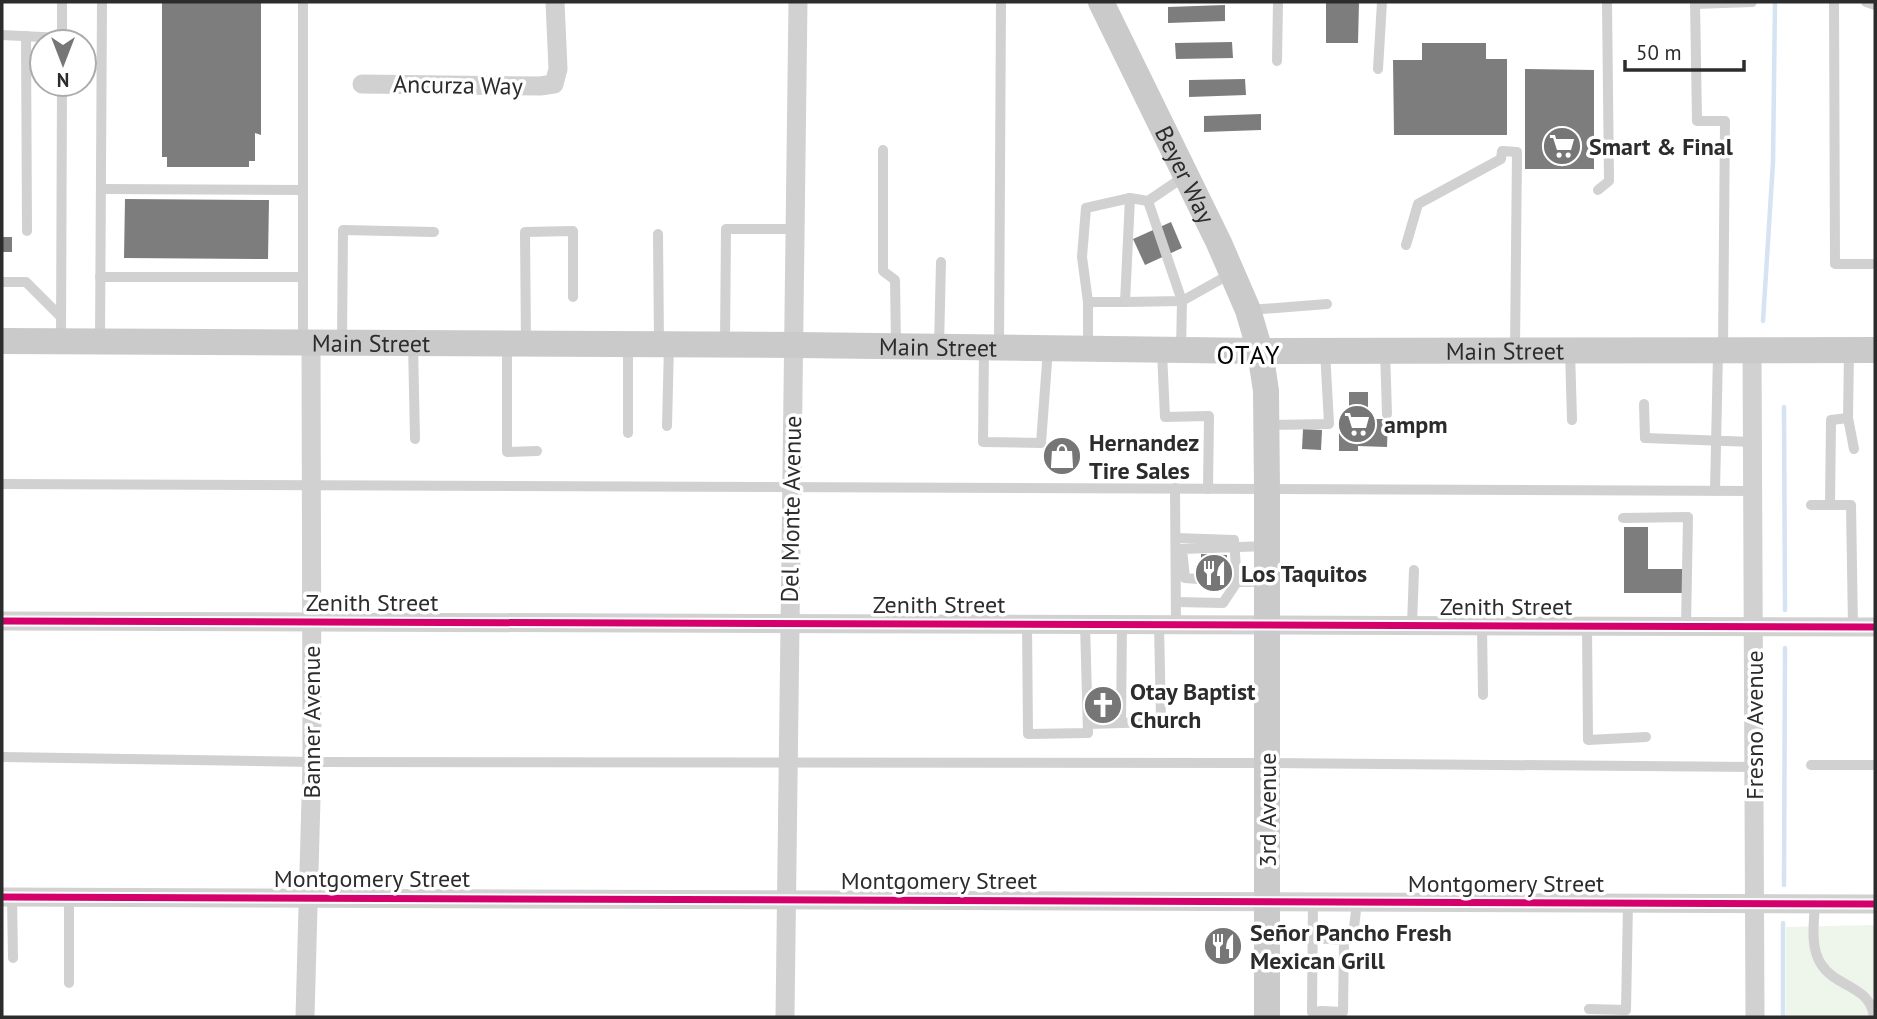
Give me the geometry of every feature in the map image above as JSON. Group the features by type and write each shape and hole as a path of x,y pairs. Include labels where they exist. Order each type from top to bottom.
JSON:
{"main road":[{"name":"Beyer Way","path":"1101,2 1232,273 1248,310 1261,351"},
{"name":"Main Street","path":"2,341 61,329 100,341 725,344 1261,351 1862,350"},
{"name":"3rd Avenue","path":"1261,351 1267,489 1267,1017"}],"street":[{"name":"Ancurza Way","path":"362,84 554,84 558,69 555,2"},
{"name":"Del Monte Avenue","path":"785,1017 791,489 796,345 798,2"},
{"name":"Banner Avenue","path":"304,1017 310,898 312,762 313,486 307,342"},
{"name":"Fresno Avenue","path":"1752,349 1755,491 1755,1017"},
{"name":"Zenith Street","path":"2,621 1875,627"},
{"name":"Montgomery Street","path":"7,897 1875,904"}],"lane":[{"path":"62,2 62,28"},
{"path":"100,341 102,2"},
{"path":"303,2 303,277 307,342"},
{"path":"1001,2 991,347 983,442 1041,443 1048,348"},
{"path":"1277,61 1278,2"},
{"path":"1378,69 1382,2"},
{"path":"1598,191 1609,181 1607,2"},
{"path":"1715,491 1725,121 1697,121 1695,3 1752,2"},
{"path":"1834,2 1835,264 1875,264"},
{"path":"1866,2 1875,5"},
{"path":"2,35 26,36 27,231"},
{"path":"61,329 62,98"},
{"path":"883,150 883,271 895,280 896,346"},
{"path":"1406,245 1418,204 1501,159 1502,151 1517,152 1515,350"},
{"path":"1087,349 1088,302 1082,257 1086,208 1130,198 1148,201 1186,176"},
{"path":"101,189 303,190"},
{"path":"1125,302 1130,198"},
{"path":"1148,201 1182,301 1172,350 1165,417 1209,416 1208,489"},
{"path":"725,344 726,229 796,229"},
{"path":"342,342 343,230 434,232"},
{"path":"537,451 507,452 525,232 573,231 573,297"},
{"path":"658,234 667,426"},
{"path":"939,346 941,262"},
{"path":"1088,302 1182,301 1232,273"},
{"path":"100,277 303,277"},
{"path":"2,282 26,282 61,329"},
{"path":"1248,310 1327,304"},
{"path":"412,343 415,439"},
{"path":"628,344 628,433"},
{"path":"1570,350 1572,420"},
{"path":"1854,449 1848,418 1862,350"},
{"path":"1266,425 1329,424 1325,351"},
{"path":"1385,351 1387,414"},
{"path":"1644,404 1645,438 1754,442"},
{"path":"1830,505 1831,420 1848,418"},
{"path":"2,484 1755,491"},
{"path":"1088,724 1161,722 1168,624 1176,602 1175,488"},
{"path":"1811,505 1851,505 1853,627"},
{"path":"1623,518 1689,517 1686,626"},
{"path":"1175,538 1234,540 1237,582 1223,603 1176,602"},
{"path":"1267,546 1182,549 1185,578 1267,582"},
{"path":"1412,625 1414,570"},
{"path":"1027,624 1028,734 1088,733 1086,624"},
{"path":"1121,723 1122,624"},
{"path":"1482,625 1483,695"},
{"path":"1587,626 1588,740 1646,737"},
{"path":"2,757 312,762 788,761 1754,767"},
{"path":"1811,765 1875,765"},
{"path":"7,897 13,958"},
{"path":"69,898 69,983"},
{"path":"1313,902 1312,1012 1343,1012 1344,940"},
{"path":"1312,938 1344,940 1353,936 1357,902"},
{"path":"1589,1009 1626,1010 1628,903"},
{"path":"1815,903 1813,941 1820,963 1832,978 1863,993 1872,1004 1874,1017"}],"shaded area":[{"path":"1875,925 1875,1017 1786,1017 1786,927"}],"building":[{"path":"162,2 261,2 261,135 255,133 255,161 249,161 249,167 167,167 167,157 162,157"},
{"path":"1326,2 1359,2 1358,43 1326,43"},
{"path":"1225,5 1225,21 1168,23 1168,7"},
{"path":"1232,42 1233,58 1176,59 1175,43"},
{"path":"1422,43 1486,43 1486,59 1507,59 1507,135 1394,135 1393,60 1422,60"},
{"path":"1525,69 1594,70 1594,169 1525,169"},
{"path":"1245,79 1246,95 1189,97 1189,80"},
{"path":"1261,114 1261,130 1204,132 1204,116"},
{"path":"125,199 269,200 268,259 124,258"},
{"path":"1171,222 1182,248 1145,265 1133,239"},
{"path":"2,237 12,237 12,252 2,252"},
{"path":"1349,392 1368,392 1368,419 1388,419 1387,447 1358,446 1358,451 1339,451 1339,419 1349,419"},
{"path":"1303,429 1322,430 1321,450 1302,449"},
{"path":"1624,527 1648,527 1648,569 1685,569 1685,593 1624,593"},
{"name":"Los Taquitos","path":"1201,554 1227,555 1227,579 1201,579"}],"waterway":[{"path":"1763,321 1773,162 1775,2"},
{"path":"1784,407 1785,610"},
{"path":"1784,885 1785,648"},
{"path":"1783,923 1783,1017"}],"cycle path":[{"path":"2,621 1875,627"},
{"path":"2,897 1875,904"}],"place":[{"name":"Smart & Final","path":"1562,146"},
{"name":"ampm","path":"1357,424"},
{"name":"Hernandez Tire Sales","path":"1062,456"},
{"name":"Los Taquitos","path":"1214,573"},
{"name":"Otay Baptist Church","path":"1103,705"},
{"name":"Señor Pancho Fresh Mexican Grill","path":"1223,946"}],"district":[{"name":"OTAY","path":"1249,354"}]}
